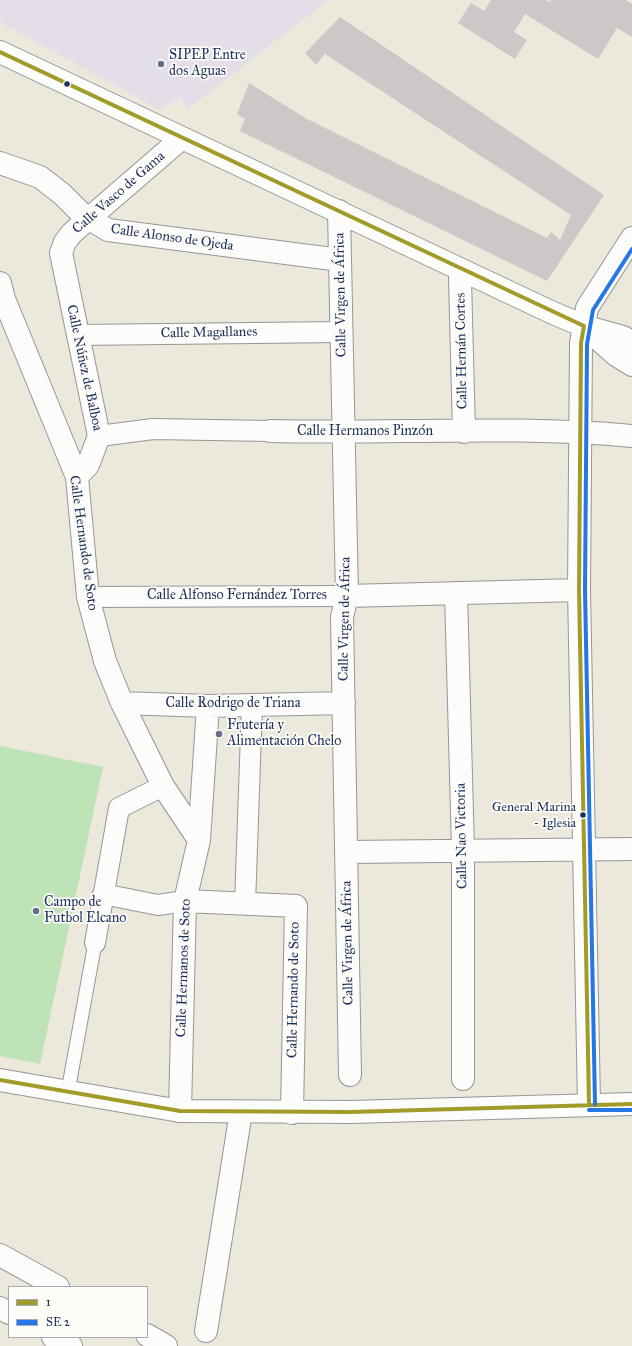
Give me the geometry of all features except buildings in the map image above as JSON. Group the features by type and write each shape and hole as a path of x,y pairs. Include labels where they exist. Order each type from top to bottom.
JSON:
{"main road":[{"path":"0,52 584,326 623,337 632,342"},
{"name":"Calle Vasco de Gama","path":"61,252 65,242 72,233 182,138"},
{"name":"Calle Alonso de Ojeda","path":"0,163 40,177 62,194 89,219 108,230 340,260"},
{"name":"Calle Virgen de África","path":"339,211 347,596 342,617 350,1075"},
{"path":"589,1104 579,590 581,344 588,308 632,238"},
{"name":"Calle Núñez de Balboa","path":"61,252 99,436 88,465 77,477"},
{"name":"Calle Hernán Cortes","path":"463,270 460,279 464,432"},
{"name":"Calle Hernando de Soto","path":"0,283 4,298 77,477 88,597 105,661 122,703 163,786 199,840"},
{"path":"584,326 616,355 632,365"},
{"name":"Calle Hermanos Pinzón","path":"270,431 343,433 580,431 632,436"},
{"name":"Calle Alfonso Fernández Torres","path":"347,596 579,590"},
{"name":"Calle Nao Victoria","path":"456,593 463,850 464,1079"},
{"name":"Calle Rodrigo de Triana","path":"122,703 208,706 344,703"},
{"name":"Calle Hermanos de Soto","path":"180,1111 185,901 199,840 208,706"},
{"path":"347,852 632,849"},
{"name":"Calle Hernando de Soto","path":"185,901 296,906 292,1113"},
{"path":"0,1080 180,1111 292,1113 632,1104"},
{"path":"206,1331 241,1112"},
{"path":"0,1256 56,1286"},
{"path":"148,1337 166,1346"},
{"path":"55,1338 71,1346"}],"street":[{"name":"Calle Magallanes","path":"77,335 341,332"},
{"name":"Calle Hermanos Pinzón","path":"99,436 153,429 270,431"},
{"name":"Calle Alfonso Fernández Torres","path":"88,597 347,596"},
{"path":"245,904 252,705"},
{"path":"95,943 119,808 163,786"},
{"path":"103,894 158,905 185,901"}],"lane":[{"path":"68,1092 95,943"}],"shaded area":[{"name":"SIPEP Entre dos Aguas","path":"0,0 328,0 188,109 180,97 159,110 0,22"}],"green space":[{"name":"Campo de Futbol Elcano","path":"0,746 103,767 40,1064 0,1056"}],"transit line":[{"name":"1","path":"0,52 584,326 581,343 579,590 589,1104"},
{"path":"595,1104 585,590 587,344 593,310 632,249"},
{"name":"1","path":"0,1080 180,1111 351,1112 632,1104"},
{"path":"589,1110 632,1110"}],"place":[{"name":"SIPEP Entre dos Aguas","path":"161,64"},
{"name":"Frutería y Alimentación Chelo","path":"219,734"},
{"name":"General Marina - Iglesia","path":"583,815"},
{"name":"Campo de Futbol Elcano","path":"36,911"}]}
